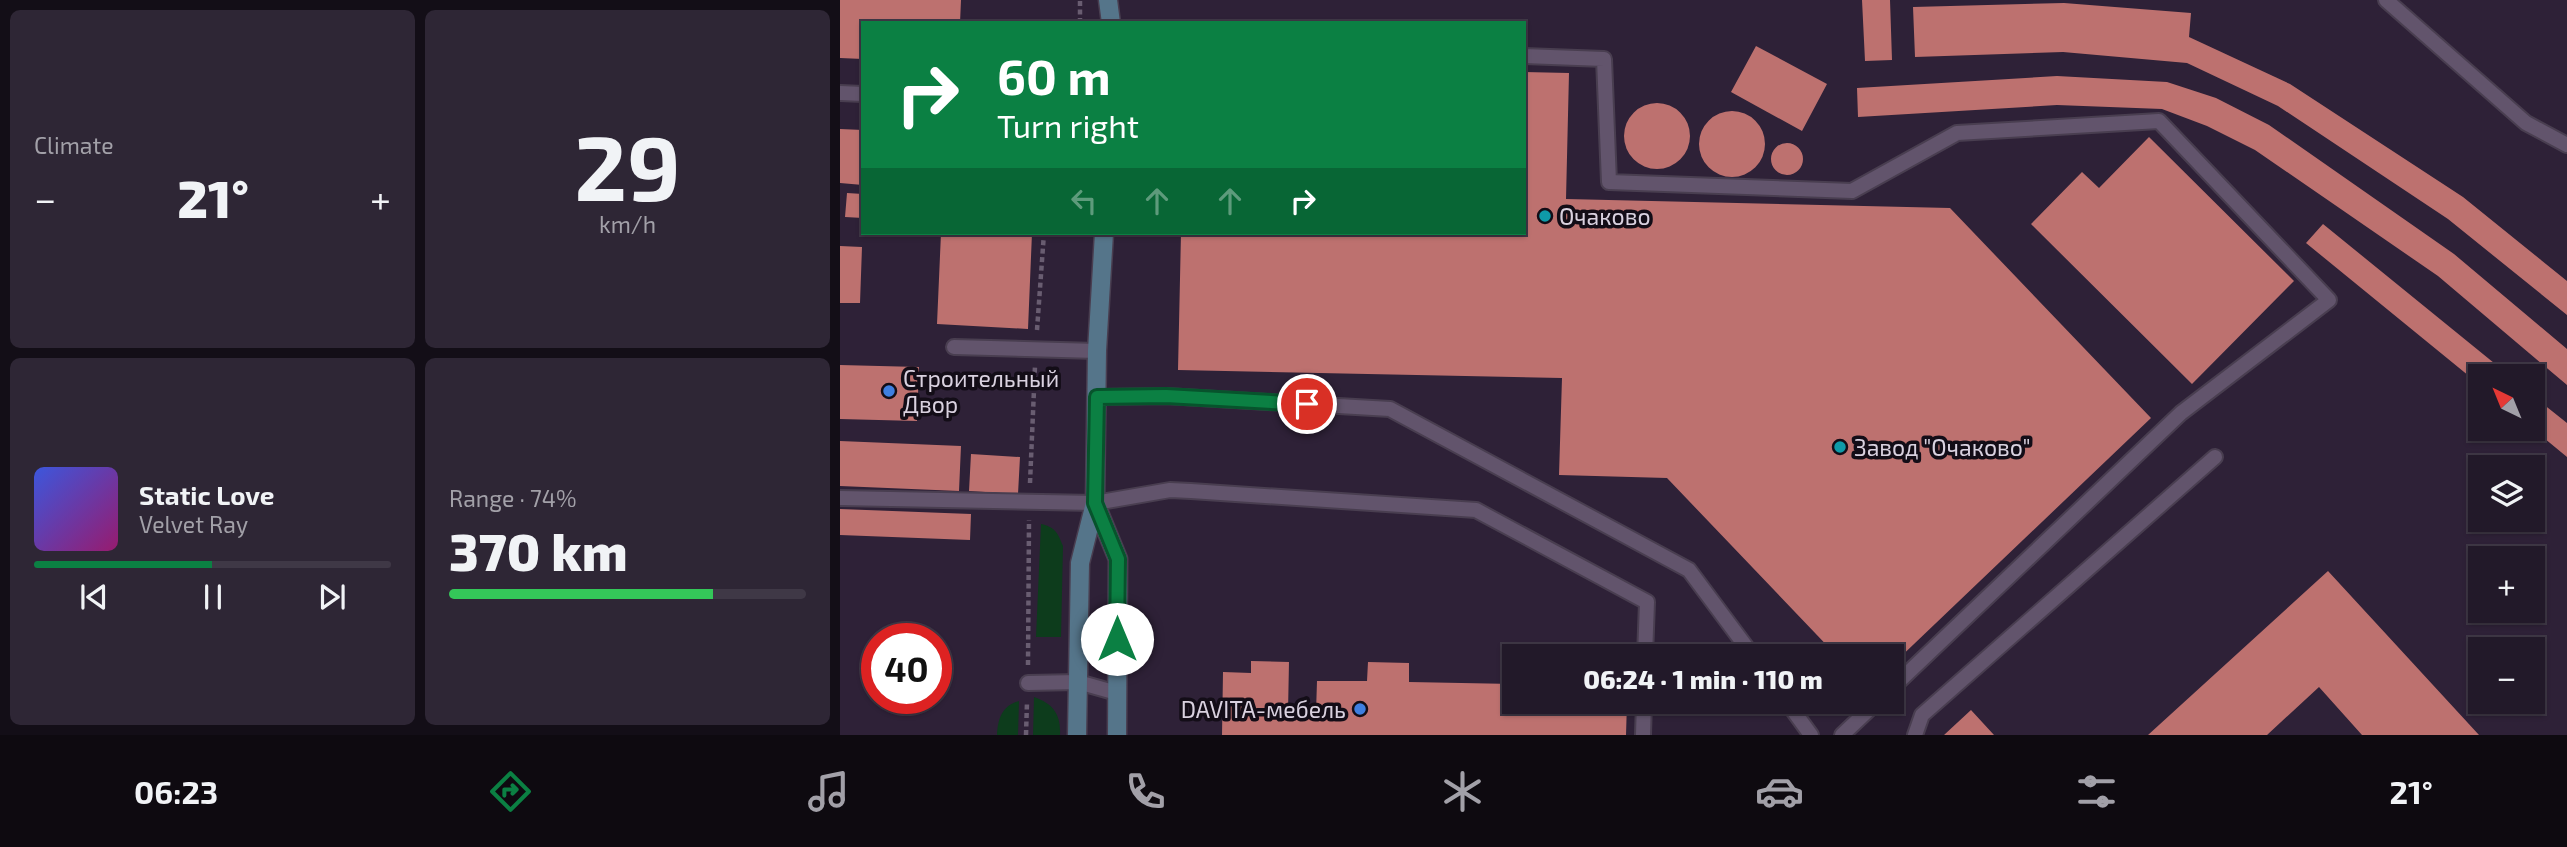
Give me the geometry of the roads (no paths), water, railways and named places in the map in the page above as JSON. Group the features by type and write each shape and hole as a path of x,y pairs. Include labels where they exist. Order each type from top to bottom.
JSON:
{"street":[{"path":"1108,0 1111,21"},
{"path":"1077,735 1080,563 1095,503 1097,351 1104,235"},
{"path":"1095,503 1118,559 1117,735"}],"lane":[{"path":"2386,0 2526,123 2567,145"},
{"path":"1526,56 1604,59 1609,182 1852,191 1957,133 2160,121 2329,300 2181,413 1904,677"},
{"path":"840,93 861,94"},
{"path":"954,347 1097,351"},
{"path":"1097,397 1166,396 1391,409 1689,570 1744,644"},
{"path":"1915,735 1922,715 2216,457"},
{"path":"840,498 1095,503 1170,490 1476,510 1647,602 1646,644"},
{"path":"1028,682 1078,682 1117,692"},
{"path":"1643,735 1644,714"},
{"path":"1796,714 1811,735"},
{"path":"1842,735 1864,714"}],"place":[{"name":"Очаково","path":"1545,216"},
{"name":"Строительный Двор","path":"889,391"},
{"name":"Завод \"Очаково\"","path":"1840,447"},
{"name":"DAVITA-мебель","path":"1360,709"}]}
